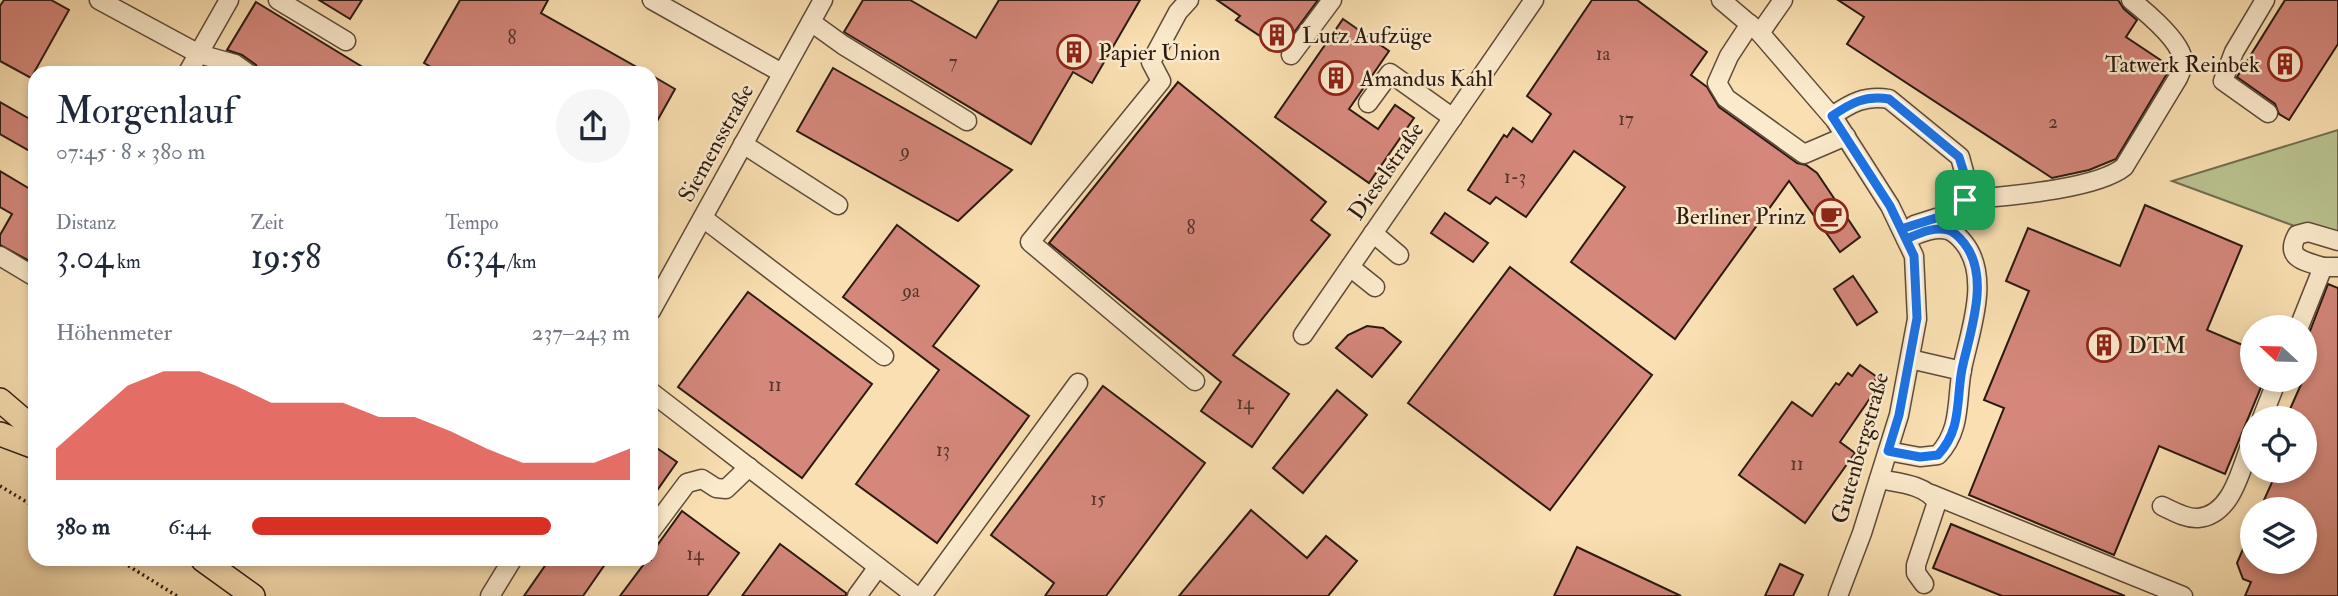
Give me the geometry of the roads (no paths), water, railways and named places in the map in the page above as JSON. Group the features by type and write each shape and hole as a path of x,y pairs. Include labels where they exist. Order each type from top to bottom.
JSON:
{"main road":[{"path":"0,400 28,424"},
{"path":"0,434 28,444"},
{"path":"211,566 253,596"}],"street":[{"path":"99,0 199,54 238,66"},
{"path":"192,66 229,0"},
{"path":"278,0 346,41"},
{"path":"652,0 782,73"},
{"name":"Siemensstraße","path":"658,298 823,0"},
{"path":"1189,0 1178,12 1151,62 1161,81 1030,242 1195,381"},
{"path":"1291,55 1332,0"},
{"name":"Dieselstraße","path":"1303,335 1534,0"},
{"name":"Gutenbergstraße","path":"1721,0 1755,29 1832,116 1890,206 1914,256 1917,318 1899,415 1838,596"},
{"path":"1783,0 1729,56 1717,83 1726,99 1804,154 1846,136"},
{"path":"1965,200 2025,194 2083,183 2112,176 2123,167 2179,78 2183,67 2182,55 2170,38 2131,0"},
{"path":"2265,0 2234,52 2223,81 2268,113"},
{"path":"811,22 843,45 967,121"},
{"path":"1368,103 1390,73 1453,118"},
{"path":"1832,116 1855,101 1874,97 1889,99 1959,157 1966,179 1965,200 1955,212 1903,234"},
{"path":"743,144 838,205"},
{"path":"703,218 884,356"},
{"path":"1888,451 1920,457 1938,455 1948,444 1956,423 1962,371 1978,286 1973,255 1959,236 1948,230 1903,234"},
{"path":"2305,315 2331,267 2299,259 2293,253 2292,243 2297,235 2308,232 2338,241"},
{"path":"1373,233 1399,255"},
{"path":"0,256 28,273"},
{"path":"1350,267 1375,286"},
{"path":"1910,359 1962,371"},
{"path":"922,596 1078,383"},
{"path":"658,399 916,596"},
{"path":"658,522 687,483 702,479 716,488 726,489 749,467"},
{"path":"2162,506 2184,516 2198,518 2213,513 2227,502 2240,470"},
{"path":"1879,479 1912,485 2183,596"},
{"path":"1924,584 1916,573 1916,565 1936,508 1937,502 1931,494"},
{"path":"490,596 508,566"},
{"path":"858,596 878,567"}],"place":[{"name":"Lutz Aufzüge","path":"1277,35"},
{"name":"Papier Union","path":"1074,52"},
{"name":"Tatwerk Reinbek","path":"2285,64"},
{"name":"Amandus Kahl","path":"1336,78"},
{"name":"Berliner Prinz","path":"1831,216"},
{"name":"DTM","path":"2104,345"}]}
